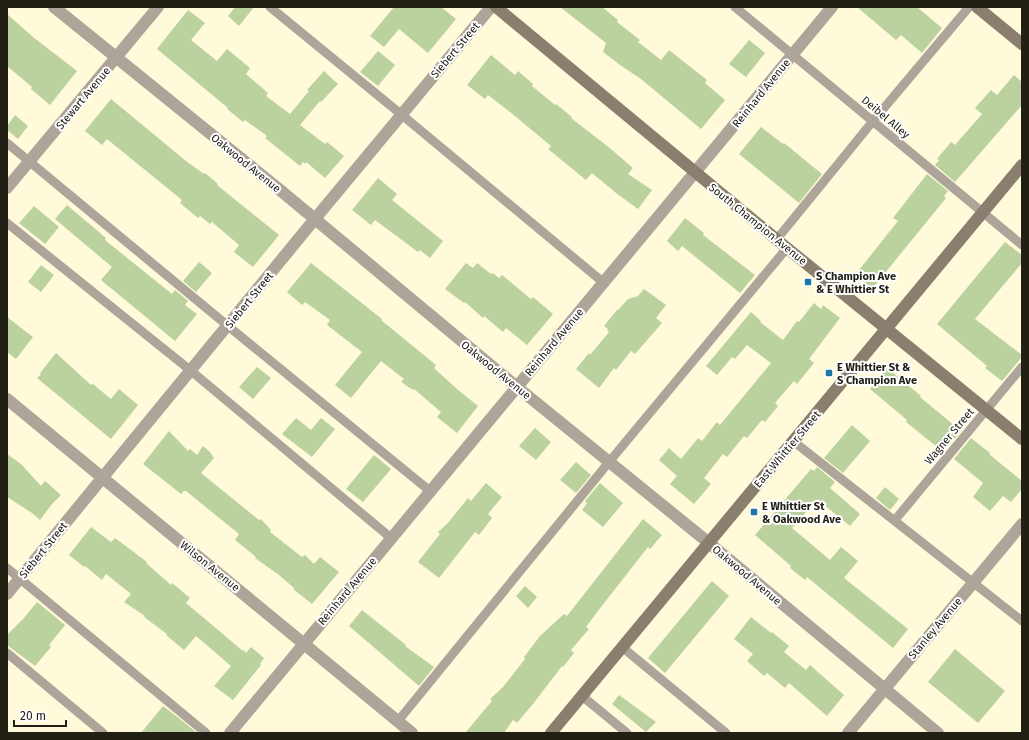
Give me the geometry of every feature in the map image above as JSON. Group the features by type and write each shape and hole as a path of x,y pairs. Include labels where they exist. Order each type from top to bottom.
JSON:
{"street":[{"name":"Oakwood Avenue","path":"54,7 280,190 314,220 938,733"},
{"name":"Stewart Avenue","path":"7,188 158,7"},
{"name":"Siebert Street","path":"7,594 190,370 491,7"},
{"name":"South Champion Avenue","path":"496,7 787,248 1022,439"},
{"name":"Reinhard Avenue","path":"230,733 832,7"},
{"path":"977,7 1022,44"},
{"name":"East Whittier Street","path":"551,733 1022,165"},
{"name":"Wilson Avenue","path":"7,399 412,733"},
{"name":"Stanley Avenue","path":"848,733 1022,524"}],"lane":[{"path":"270,7 604,283"},
{"name":"Deibel Alley","path":"735,7 1022,245"},
{"path":"777,239 873,121 969,7"},
{"path":"7,143 430,491"},
{"path":"7,223 190,370 391,538"},
{"path":"398,721 609,462 787,248"},
{"name":"Wagner Street","path":"895,520 1022,367"},
{"path":"793,442 895,520 1022,621"},
{"path":"7,568 206,733"},
{"path":"622,647 726,733"},
{"path":"7,653 103,733"},
{"path":"582,696 627,733"}],"building":[{"path":"235,7 254,7 239,26 228,16"},
{"path":"394,7 441,7 456,19 428,53 399,29 384,47 370,36"},
{"path":"560,7 602,7 618,20 617,22 640,40 638,42 661,60 669,50 707,80 705,83 725,100 701,129 641,79 603,52 606,43"},
{"path":"857,7 917,7 942,28 922,53 901,35 896,40"},
{"path":"188,10 205,23 191,40 217,61 227,49 250,68 246,74 268,93 266,96 290,114 309,91 307,90 324,71 338,84 321,102 320,101 300,125 325,144 327,142 344,156 325,178 306,162 305,164 303,162 300,166 265,138 267,136 245,120 243,122 157,49"},
{"path":"7,14 33,37 77,71 50,105 31,89 32,87 7,66"},
{"path":"749,40 765,53 746,77 729,64"},
{"path":"378,51 395,65 378,86 360,72"},
{"path":"491,55 515,75 518,71 533,84 532,86 633,168 628,174 652,190 638,209 592,173 586,180 548,149 551,146 510,112 488,95 485,99 467,85"},
{"path":"1014,75 1022,82 1022,105 955,182 935,165 939,160 937,159 951,142 955,145 982,114 975,108 991,90 997,95"},
{"path":"111,99 186,161 204,174 205,173 218,184 217,185 279,235 253,267 234,252 239,245 212,222 210,224 200,216 198,218 180,203 182,200 107,139 102,145 85,131"},
{"path":"15,115 28,126 18,139 7,130 7,126"},
{"path":"761,127 783,144 784,143 822,174 799,203 739,154"},
{"path":"927,174 948,191 944,196 946,198 872,289 855,275 898,221 893,218"},
{"path":"378,178 397,194 392,200 443,241 430,258 420,250 418,252 375,220 371,225 352,210"},
{"path":"67,205 106,238 105,240 172,294 175,290 188,301 185,305 197,314 175,341 101,280 112,267 55,219"},
{"path":"34,206 59,227 45,244 19,223"},
{"path":"685,218 704,233 703,235 755,275 740,293 682,246 678,251 667,241"},
{"path":"1005,242 1022,255 1022,263 975,319 1022,355 1022,357 1002,381 985,368 987,366 937,324"},
{"path":"199,262 212,273 196,292 183,281"},
{"path":"311,263 382,319 381,320 436,365 434,368 478,406 457,433 437,417 441,412 414,389 413,390 401,382 404,379 381,361 351,398 335,385 362,352 327,325 330,320 305,302 302,305 287,292"},
{"path":"466,263 473,268 477,263 491,274 493,273 499,278 502,275 531,299 533,297 553,314 527,345 506,328 503,332 484,316 483,318 465,302 464,303 445,289"},
{"path":"41,265 54,275 41,292 28,282"},
{"path":"644,289 666,305 656,318 662,323 635,354 631,351 616,370 614,368 599,388 576,369 609,332 604,326 617,310 628,299 638,296"},
{"path":"814,303 821,309 823,305 840,318 809,359 814,363 797,384 794,381 775,403 778,406 765,422 762,420 747,438 744,436 727,457 723,454 704,478 711,484 694,504 670,484 677,476 659,460 669,448 681,459 698,438 702,441 717,422 720,425 771,363 747,345 735,359 732,357 717,375 706,366 751,312 761,321 760,322 783,340 797,321 799,322"},
{"path":"7,317 33,337 16,359 7,352"},
{"path":"56,353 91,385 93,384 111,399 119,389 138,405 111,439 37,378"},
{"path":"257,367 271,378 253,399 239,387"},
{"path":"887,368 961,431 944,451 942,451 906,422 907,420 870,389"},
{"path":"296,418 311,430 321,418 335,429 312,457 282,434"},
{"path":"852,425 870,441 843,473 824,458"},
{"path":"535,428 551,442 536,460 519,446"},
{"path":"169,431 188,451 190,449 197,455 203,446 210,452 214,458 201,473 259,520 261,519 271,530 270,532 302,557 305,555 314,564 320,557 339,572 312,604 293,589 294,588 279,575 255,558 256,557 235,540 239,534 186,491 181,494 143,464"},
{"path":"971,438 1022,481 1022,489 1011,502 1003,496 990,511 973,497 983,483 954,459"},
{"path":"7,454 21,464 41,486 45,481 61,495 40,520 7,497"},
{"path":"374,455 391,469 363,502 346,489"},
{"path":"576,462 591,475 576,493 560,480"},
{"path":"817,467 835,482 830,488 860,514 850,526 817,499 792,528 830,560 841,547 858,561 844,578 908,629 893,648 807,577 805,580 790,568 791,566 755,535 811,469 814,471"},
{"path":"486,483 502,497 488,514 492,518 479,535 475,532 439,578 418,562 440,534 438,532 447,524 468,498 471,501"},
{"path":"600,483 623,503 603,527 582,510 587,503 585,501"},
{"path":"885,487 899,499 890,510 876,498"},
{"path":"643,519 662,535 650,549 648,547 601,607 586,627 589,629 571,650 574,653 563,667 562,666 533,704 517,723 513,720 504,733 465,733 492,701 490,699 503,687 525,659 524,657 540,636 564,614 567,616"},
{"path":"91,527 111,542 115,538 147,562 146,563 171,585 172,583 190,598 186,603 243,651 244,650 246,653 251,647 264,658 260,664 261,665 233,700 214,686 231,666 196,636 184,650 166,635 167,634 144,617 145,616 124,602 131,594 106,574 102,580 69,555"},
{"path":"712,581 729,596 665,673 648,658"},
{"path":"525,586 537,597 528,608 516,596"},
{"path":"37,602 65,625 49,645 51,647 35,666 7,645 7,635"},
{"path":"362,610 406,645 405,646 434,667 419,686 349,626"},
{"path":"751,617 789,646 784,652 806,670 810,665 844,695 827,716 789,683 785,688 767,673 764,676 747,661 753,654 734,639"},
{"path":"955,649 1005,691 978,723 928,682"},
{"path":"619,695 656,722 646,732 612,704"},
{"path":"163,706 180,719 197,733 141,733"}],"place":[{"name":"S Champion Ave & E Whittier St","path":"808,282"},
{"name":"E Whittier St & S Champion Ave","path":"829,373"},
{"name":"E Whittier St & Oakwood Ave","path":"754,512"}]}
